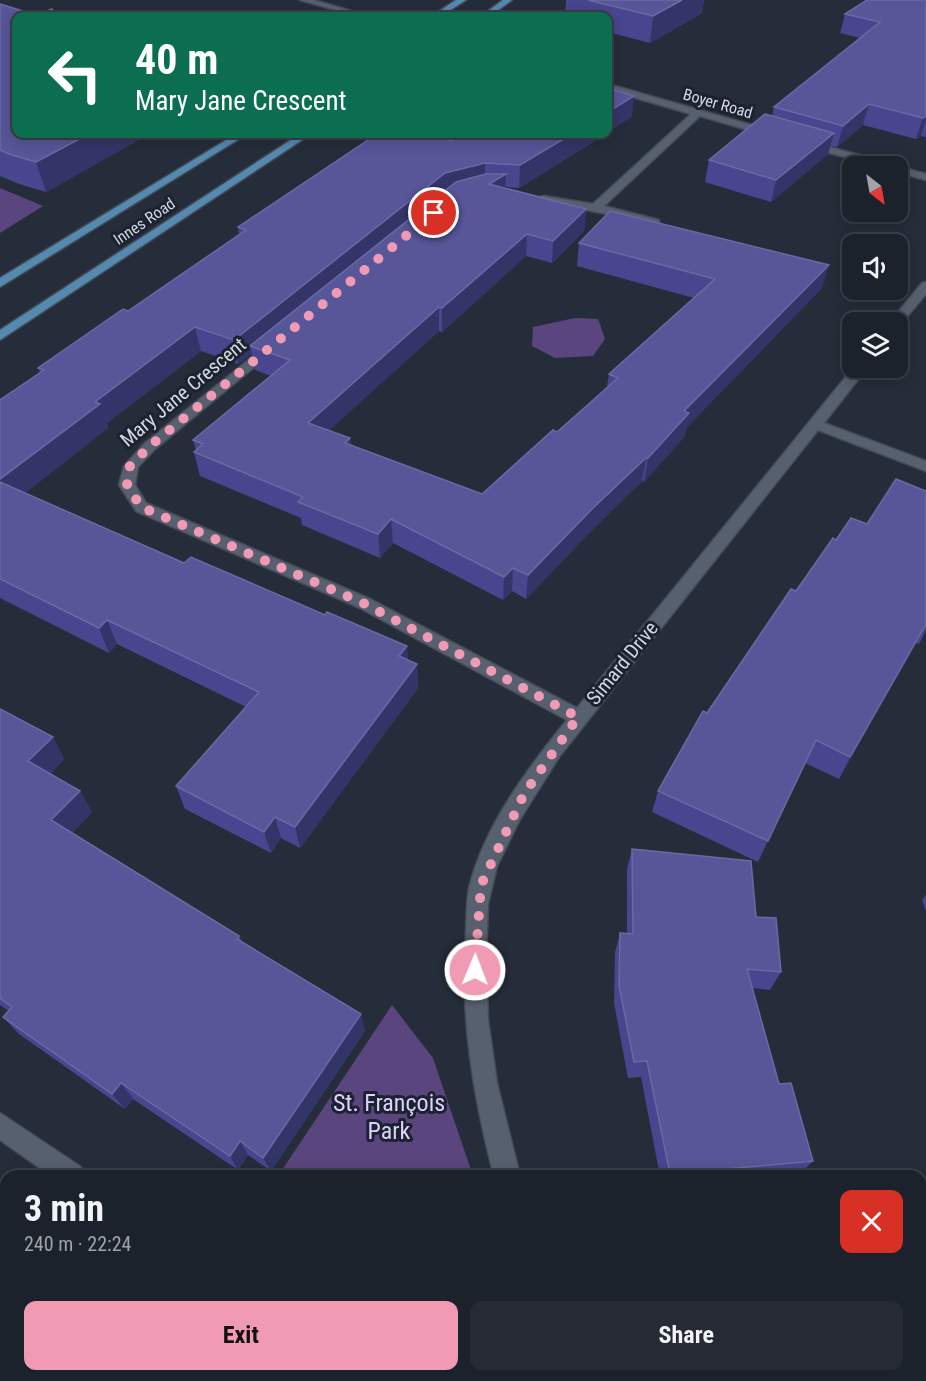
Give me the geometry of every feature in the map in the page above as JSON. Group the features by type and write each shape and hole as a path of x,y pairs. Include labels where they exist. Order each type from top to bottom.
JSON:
{"main road":[{"path":"442,12 462,0"},
{"path":"491,12 508,0"},
{"name":"Innes Road","path":"0,283 236,138"},
{"name":"Innes Road","path":"0,336 300,138"}],"street":[{"path":"304,0 350,12"},
{"name":"Boyer Road","path":"612,88 854,156"},
{"path":"595,208 698,113"},
{"path":"908,172 926,177"},
{"path":"530,196 671,226"},
{"path":"904,312 926,286"},
{"name":"Mary Jane Crescent","path":"285,335 150,446 130,466 127,485 141,507 363,603 578,717"},
{"name":"Simard Drive","path":"506,1170 486,1091 476,1025 474,951 481,885 524,794 578,717 852,378"},
{"path":"814,424 926,466"},
{"path":"0,1125 64,1170"}],"green space":[{"path":"0,188 43,206 0,233"},
{"path":"575,318 598,319 605,339 593,356 555,358 532,346 533,327"},
{"name":"St. François Park","path":"392,1005 433,1058 471,1170 282,1170"}],"building":[{"path":"588,0 682,0 653,16"},
{"path":"867,0 926,0 926,116 923,118 869,104 843,126 774,107 880,22 845,14"},
{"path":"0,4 26,12 12,12 12,138 81,138 36,162 0,150"},
{"path":"612,89 634,96 612,110"},
{"path":"765,114 834,133 776,180 709,160"},
{"path":"371,138 439,138 452,141 458,138 565,138 520,165 485,163 445,173 234,340 195,327 95,402 100,404 0,479 0,400 44,370 38,368 123,309 128,311 246,230 238,227"},
{"path":"486,174 506,174 489,184 586,209 553,241 527,234 442,308 439,307 308,423 350,438 345,443 482,494 553,430 557,432 618,378 609,374 715,279 579,243 610,211 829,265 684,411 689,413 648,458 593,508 528,575 513,568 504,577 391,519 378,534 298,502 303,497 194,452 203,444 193,440 290,360 250,346 456,182"},
{"path":"896,479 926,491 926,624 850,757 816,740 768,841 658,791 703,711 707,713 791,589 796,591 833,538 836,540 851,518 867,524"},
{"path":"0,482 184,563 191,557 325,615 327,612 407,646 399,656 417,664 295,827 275,817 264,832 176,786 259,692 107,620 99,628 0,579"},
{"path":"0,709 53,737 28,761 80,791 51,820 239,936 237,939 361,1014 263,1158 240,1141 230,1156 121,1083 112,1094 3,1017 12,1007 0,998"},
{"path":"632,849 751,861 756,917 776,918 781,972 747,969 779,1084 791,1083 813,1161 714,1170 669,1170 647,1061 634,1062 619,985 620,933 633,934"}],"route":[{"path":"434,213 150,446 130,466 127,485 141,507 363,603 578,717 524,794 481,885 474,951 475,970"}]}
